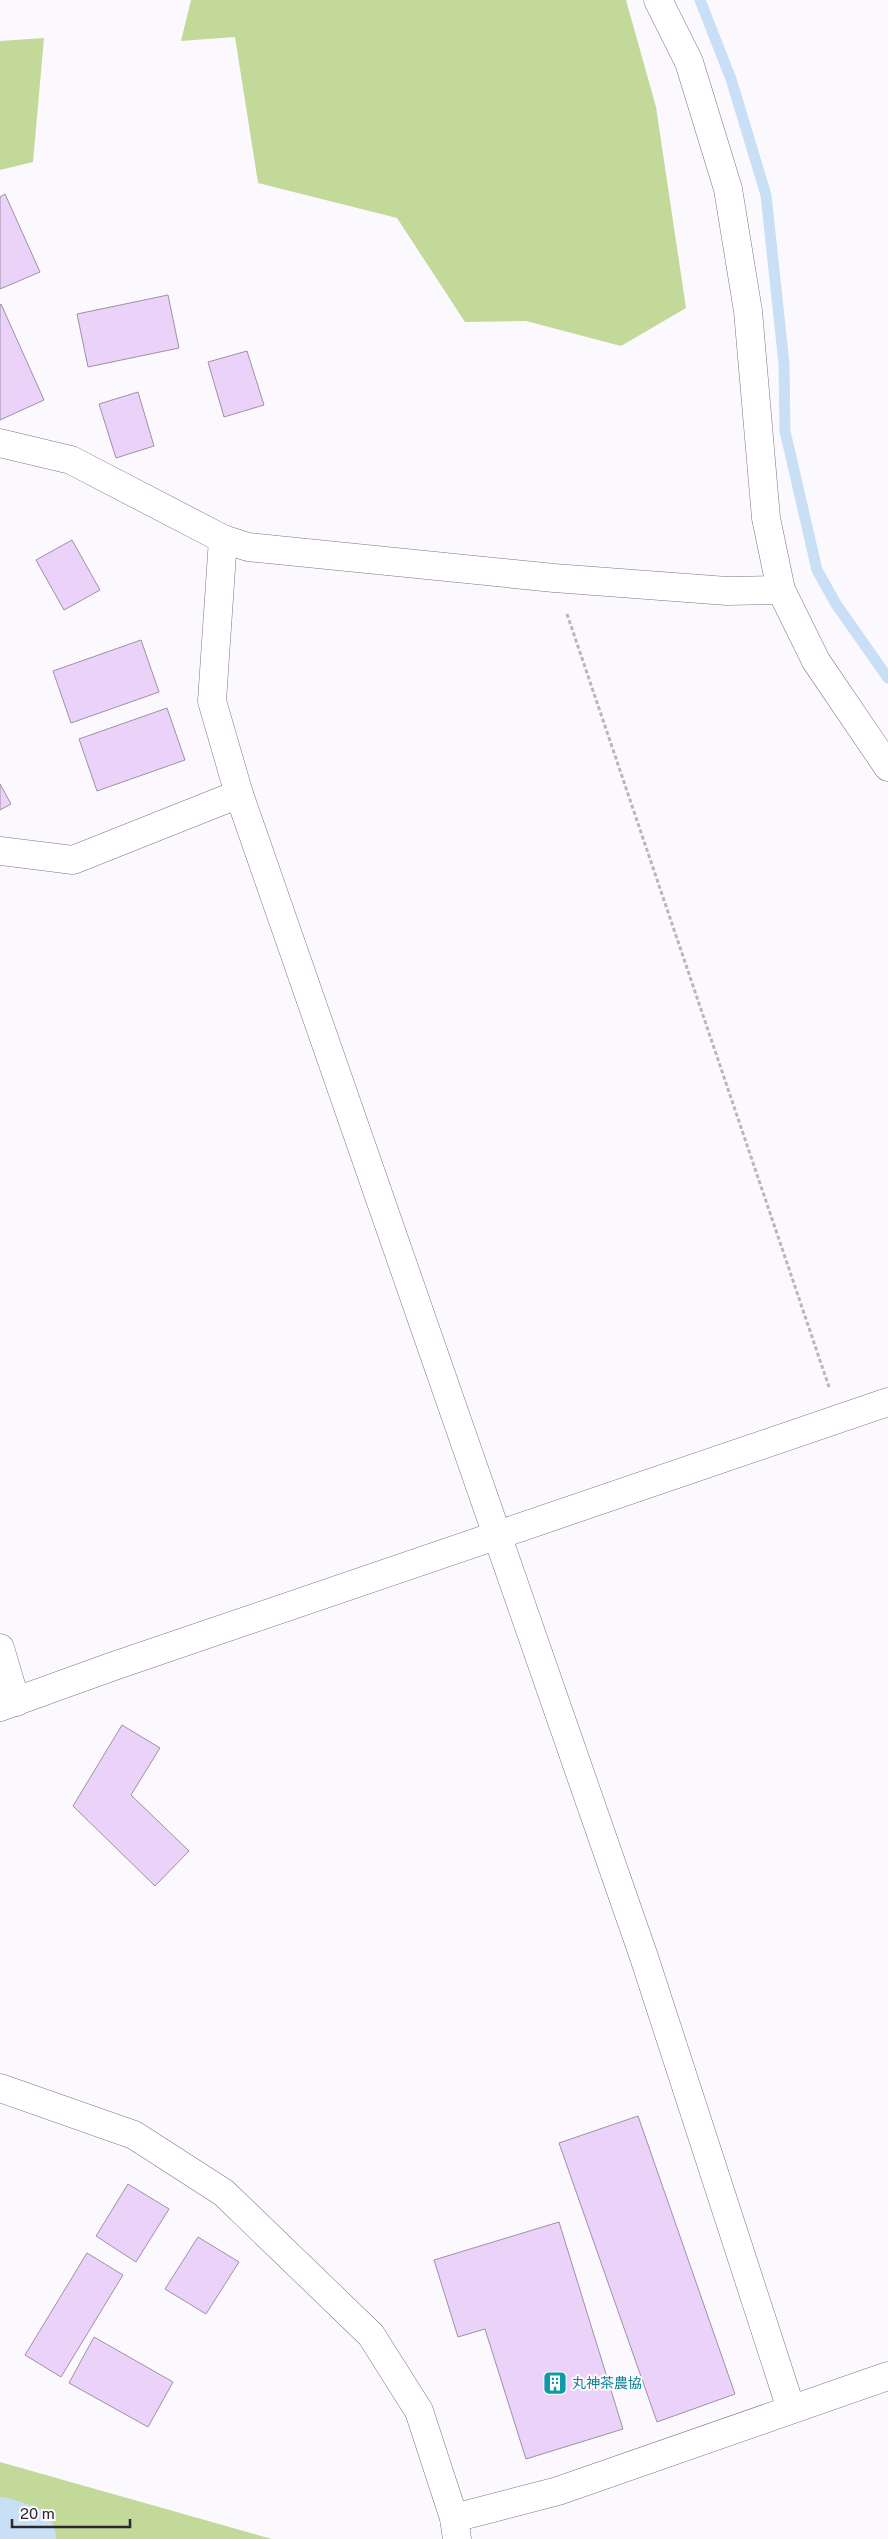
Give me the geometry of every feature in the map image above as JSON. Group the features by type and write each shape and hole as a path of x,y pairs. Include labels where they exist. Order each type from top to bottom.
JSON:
{"street":[{"path":"658,0 688,62 728,189 748,311 766,518 781,590 816,661 888,767"},
{"path":"0,443 70,460 223,539 248,547 554,578 727,591 781,590"},
{"path":"223,539 212,701 239,794 498,1534 647,1967 791,2409"},
{"path":"0,852 74,860 239,794"},
{"path":"0,1648 8,1704 498,1534 888,1402"},
{"path":"0,2088 134,2135 224,2193 370,2335 419,2411 455,2529 558,2490 888,2376"}],"path":[{"path":"554,578 839,1418"}],"green space":[{"path":"191,0 626,0 656,107 686,308 621,346 526,321 465,322 397,218 258,183 235,37 181,41"},
{"path":"44,38 33,162 0,170 0,41"},
{"path":"0,2462 272,2539 0,2539"}],"building":[{"path":"5,194 40,272 0,289 0,197"},
{"path":"168,295 179,348 88,367 77,314"},
{"path":"0,305 44,400 0,420"},
{"path":"247,351 264,405 224,417 208,362"},
{"path":"138,392 154,446 116,458 99,404"},
{"path":"72,540 100,590 64,610 36,560"},
{"path":"141,640 159,692 71,723 53,671"},
{"path":"167,708 185,760 97,791 79,739"},
{"path":"0,784 11,804 0,810"},
{"path":"122,1725 160,1748 131,1795 189,1851 155,1886 73,1806"},
{"path":"638,2116 735,2394 657,2422 559,2143"},
{"path":"128,2184 169,2209 136,2262 96,2236"},
{"name":"丸神茶農協","path":"559,2222 623,2429 526,2459 485,2329 458,2337 434,2260"},
{"path":"198,2237 239,2262 206,2314 165,2289"},
{"path":"87,2253 123,2275 61,2377 25,2355"},
{"path":"94,2337 173,2382 148,2427 69,2383"}],"waterway":[{"path":"700,0 731,79 766,195 784,364 785,431 817,570 836,604 888,678"},
{"path":"0,2532 21,2539"}],"place":[{"name":"丸神茶農協","path":"555,2383"}]}
